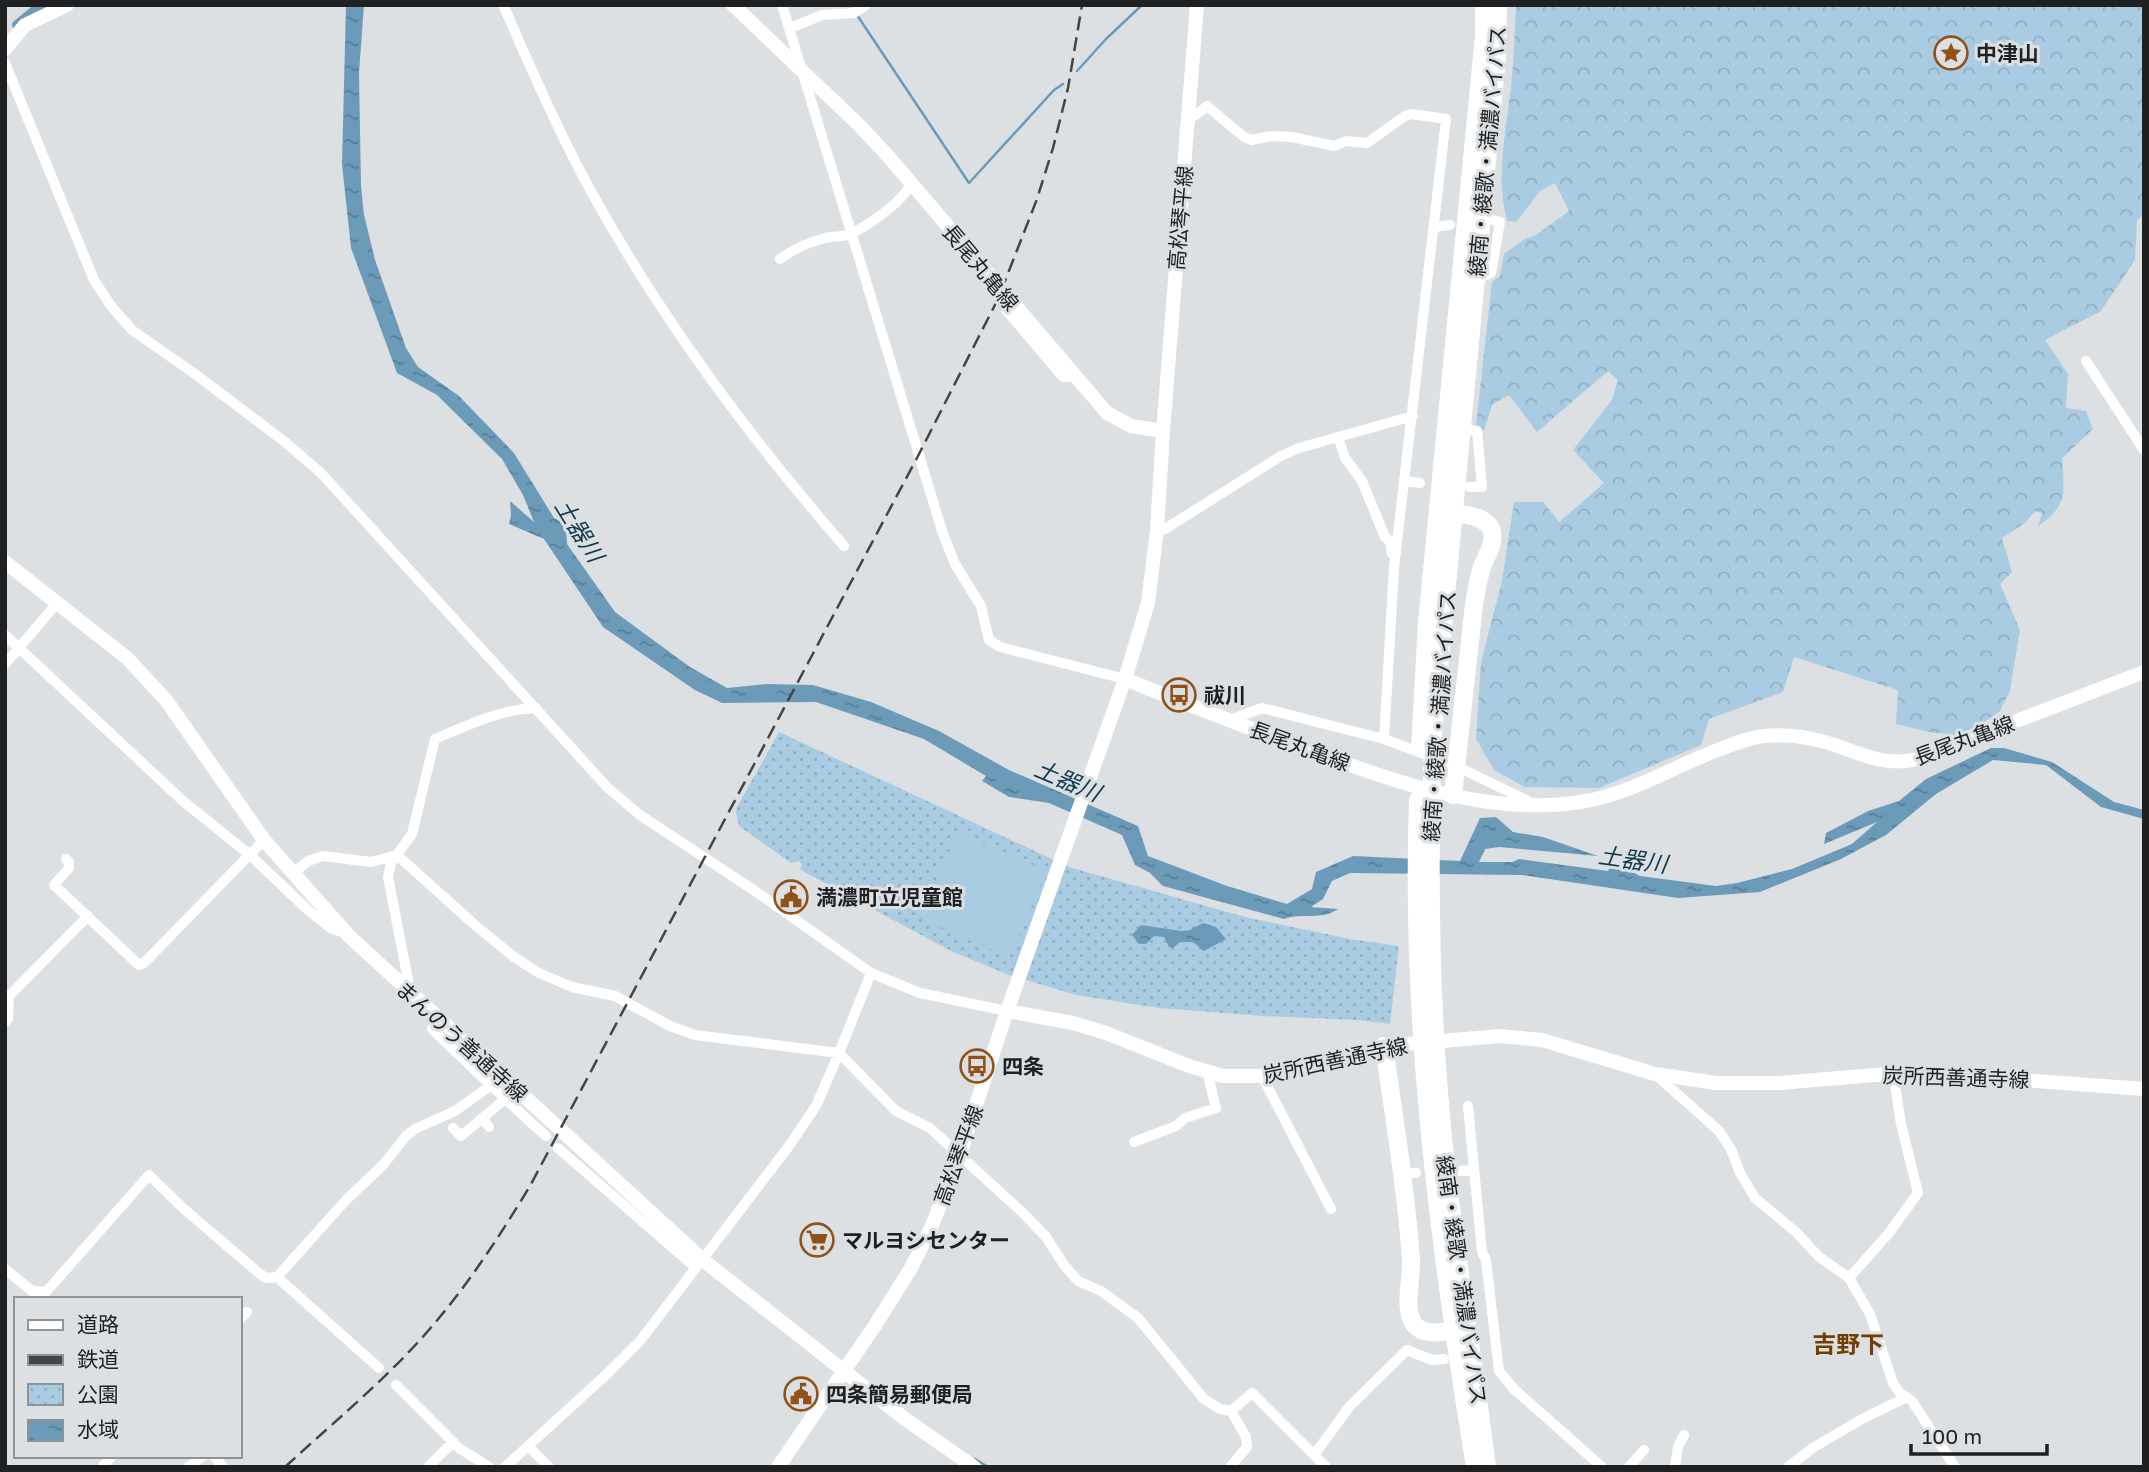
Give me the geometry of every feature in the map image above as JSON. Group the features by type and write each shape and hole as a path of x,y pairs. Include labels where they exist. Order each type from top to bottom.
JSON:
{"highway":[{"name":"綾南・綾歌・満濃バイパス","path":"1475,1467 1460,1328 1456,1254 1433,1104 1427,622 1461,429 1484,5"},
{"name":"綾南・綾歌・満濃バイパス","path":"1446,512 1469,274 1497,56 1498,5"},
{"path":"1446,512 1484,520 1493,535 1479,577 1474,605 1453,795"},
{"path":"1384,1046 1409,1174 1412,1267 1410,1317 1418,1328 1428,1332 1460,1328"},
{"name":"綾南・綾歌・満濃バイパス","path":"1460,1328 1488,1467"}],"main road":[{"path":"5,49 25,25 67,5"},
{"name":"長尾丸亀線","path":"733,5 859,125 1107,413 1122,423 1141,429 1163,431"},
{"name":"高松琴平線","path":"1163,431 1197,5"},
{"path":"1007,1011 1122,685 1148,603 1157,530 1163,431"},
{"name":"まんのう善通寺線","path":"5,562 127,658 166,701 264,840 346,933 490,1068 632,1195 699,1264 918,1429 974,1467"},
{"name":"長尾丸亀線","path":"1122,685 1230,720 1367,771 1453,795 1506,804 1534,804 1576,803 1613,795 1704,755 1763,736 1795,736 1820,740 1878,761 1901,763 1918,759 2144,672"},
{"name":"高松琴平線","path":"778,1467 844,1372 922,1248 960,1154 1007,1011"},
{"name":"炭所西善通寺線","path":"1007,1011 1073,1023 1107,1033 1223,1076 1262,1076 1384,1046 1500,1036 1523,1037 1568,1046 1655,1074 1716,1083 1779,1083 1893,1072 1954,1073 2144,1089"}],"street":[{"path":"503,5 561,134 645,284 786,480 844,546"},
{"path":"782,5 943,534 956,564 981,606 989,640 1000,647 1122,685"},
{"path":"790,28 815,17 854,13 866,5"},
{"path":"5,63 94,280 111,306 132,330 285,442 321,473 608,788 640,815 755,891 871,973 920,993 1007,1011"},
{"path":"1188,118 1196,116 1208,106 1238,132 1252,140 1271,136 1292,137 1334,146 1346,142 1367,143 1405,116 1412,114 1446,119 1394,568 1384,739"},
{"path":"780,259 790,251 824,238 850,233 877,217 908,193 911,183"},
{"path":"1469,274 1484,276 1491,273 1500,222 1493,220"},
{"path":"1434,227 1450,225"},
{"path":"1006,310 1063,377 1075,377"},
{"path":"2086,361 2144,450"},
{"path":"1157,530 1165,529 1298,448 1413,416"},
{"path":"1461,429 1477,431 1482,487 1468,486"},
{"path":"1338,436 1345,458 1362,481 1385,537 1390,541 1394,568"},
{"path":"1405,481 1420,483"},
{"path":"5,664 58,602"},
{"path":"5,635 183,801 250,855 318,918 332,929 346,933"},
{"path":"411,994 388,877 391,863 412,834 435,738 516,709 536,708"},
{"path":"1230,720 1262,708 1384,739 1456,766 1534,804"},
{"path":"66,859 69,867 54,885 139,965 143,964 264,840"},
{"path":"293,873 308,861 323,856 371,862 397,855"},
{"path":"397,855 486,934 514,957 540,973 572,987 615,996 670,1026 695,1035 839,1053 896,1111 930,1128 960,1154 1046,1237 1078,1281 1101,1291 1138,1318 1204,1399 1220,1409 1231,1411"},
{"path":"5,1021 8,1019 9,996 88,916"},
{"path":"505,1467 640,1341 789,1146 816,1106 871,973"},
{"path":"440,1021 432,1029 545,1136"},
{"path":"1134,1142 1176,1126 1200,1109 1216,1108 1207,1071"},
{"path":"1849,1278 1889,1233 1918,1194 1901,1124 1893,1072"},
{"path":"1655,1074 1718,1131 1731,1149 1740,1173 1755,1198 1797,1233 1818,1256 1849,1278 1870,1314 1893,1383 1899,1392 1912,1401 1955,1467"},
{"path":"1262,1076 1331,1209"},
{"path":"5,1269 32,1292 50,1295 149,1175 260,1274 267,1278 276,1277 346,1200 383,1165 406,1136 415,1129 455,1111 490,1086"},
{"path":"453,1128 461,1136 504,1100"},
{"path":"1468,1106 1482,1252 1486,1259 1499,1371 1503,1378 1602,1467"},
{"path":"482,1118 489,1127"},
{"path":"558,1148 699,1264"},
{"path":"1458,1171 1474,1170"},
{"path":"276,1277 379,1368"},
{"path":"1314,1455 1350,1406 1407,1350 1432,1360 1444,1359"},
{"path":"1484,1353 1497,1350"},
{"path":"396,1385 453,1442 489,1467"},
{"path":"1231,1411 1252,1393 1326,1467"},
{"path":"1788,1467 1797,1458 1850,1426 1907,1397"},
{"path":"1230,1467 1247,1447 1245,1437 1231,1411"},
{"path":"1675,1467 1678,1447 1684,1435"},
{"path":"428,1467 453,1442"},
{"path":"528,1446 549,1467"},
{"path":"1629,1467 1644,1450"}],"green space":[{"path":"1516,5 2144,5 2144,215 2137,220 2135,260 2101,311 2045,340 2068,374 2066,408 2086,411 2093,429 2062,458 2062,497 2055,511 2038,526 2042,513 2035,511 2025,523 2002,538 2012,572 2000,584 2020,630 2010,691 2000,711 1983,723 1956,735 1896,724 1898,690 1794,657 1783,692 1709,719 1701,745 1599,788 1525,787 1494,770 1476,739 1481,662 1502,581 1514,502 1543,502 1559,522 1604,483 1573,450 1612,400 1618,380 1608,371 1537,432 1509,395 1492,405 1484,431 1476,425 1492,282 1500,276 1504,254 1569,211 1555,183 1540,191 1516,222 1507,221 1503,203 1502,167 1512,76"},
{"path":"779,732 1069,867 1245,917 1350,939 1399,946 1390,1024 1159,1008 1076,995 1009,975 951,951 810,875 800,869 802,865 799,861 791,863 739,826 737,807"},
{"path":"958,832 1047,871 1009,957 920,918"}],"water":[{"path":"346,5 364,5 359,73 364,215 375,260 406,348 418,367 459,396 514,453 554,518 566,524 567,544 615,612 690,667 727,688 766,684 813,685 871,702 939,731 1009,770 1138,826 1148,856 1227,886 1287,904 1312,889 1316,872 1353,856 1460,861 1480,818 1496,817 1513,832 1543,837 1598,856 1499,847 1485,849 1479,862 1512,862 1519,859 1608,871 1613,862 1640,876 1716,886 1737,883 1792,869 1852,844 1877,822 1824,844 1826,833 1868,811 1899,801 1926,779 1991,748 2004,748 2052,762 2114,802 2144,810 2144,819 2101,807 2046,765 1993,760 1936,794 1886,835 1841,859 1760,892 1678,898 1522,875 1350,873 1332,881 1323,899 1311,907 1338,909 1325,915 1284,919 1163,886 1150,873 1135,865 1122,835 1049,803 1009,797 982,781 986,776 924,739 816,702 722,703 695,690 603,627 544,539 509,524 510,501 534,522 523,495 502,459 437,395 397,373 351,248 342,164"},
{"path":"1203,923 1216,927 1226,939 1204,951 1193,942 1180,942 1173,948 1169,947 1164,937 1154,936 1146,944 1139,944 1132,935 1141,925 1181,931 1190,930"}],"waterway":[{"path":"17,25 34,11 47,5"},
{"path":"1077,71 1142,5"},
{"path":"857,15 969,183 1054,90 1063,84"},
{"path":"975,1459 988,1467"}],"railway":[{"path":"285,1467 365,1395 422,1338 476,1270 530,1186 918,456 998,299 1037,199 1053,148 1068,88 1082,5"}],"place":[{"name":"中津山","path":"1951,53"},
{"name":"祓川","path":"1179,695"},
{"name":"満濃町立児童館","path":"791,897"},
{"name":"四条","path":"977,1066"},
{"name":"マルヨシセンター","path":"817,1240"},
{"name":"四条簡易郵便局","path":"801,1394"}],"district":[{"name":"吉野下","path":"1848,1343"}],"water label":[{"name":"土器川","path":"580,530"},
{"name":"土器川","path":"1068,780"},
{"name":"土器川","path":"1633,859"}]}
